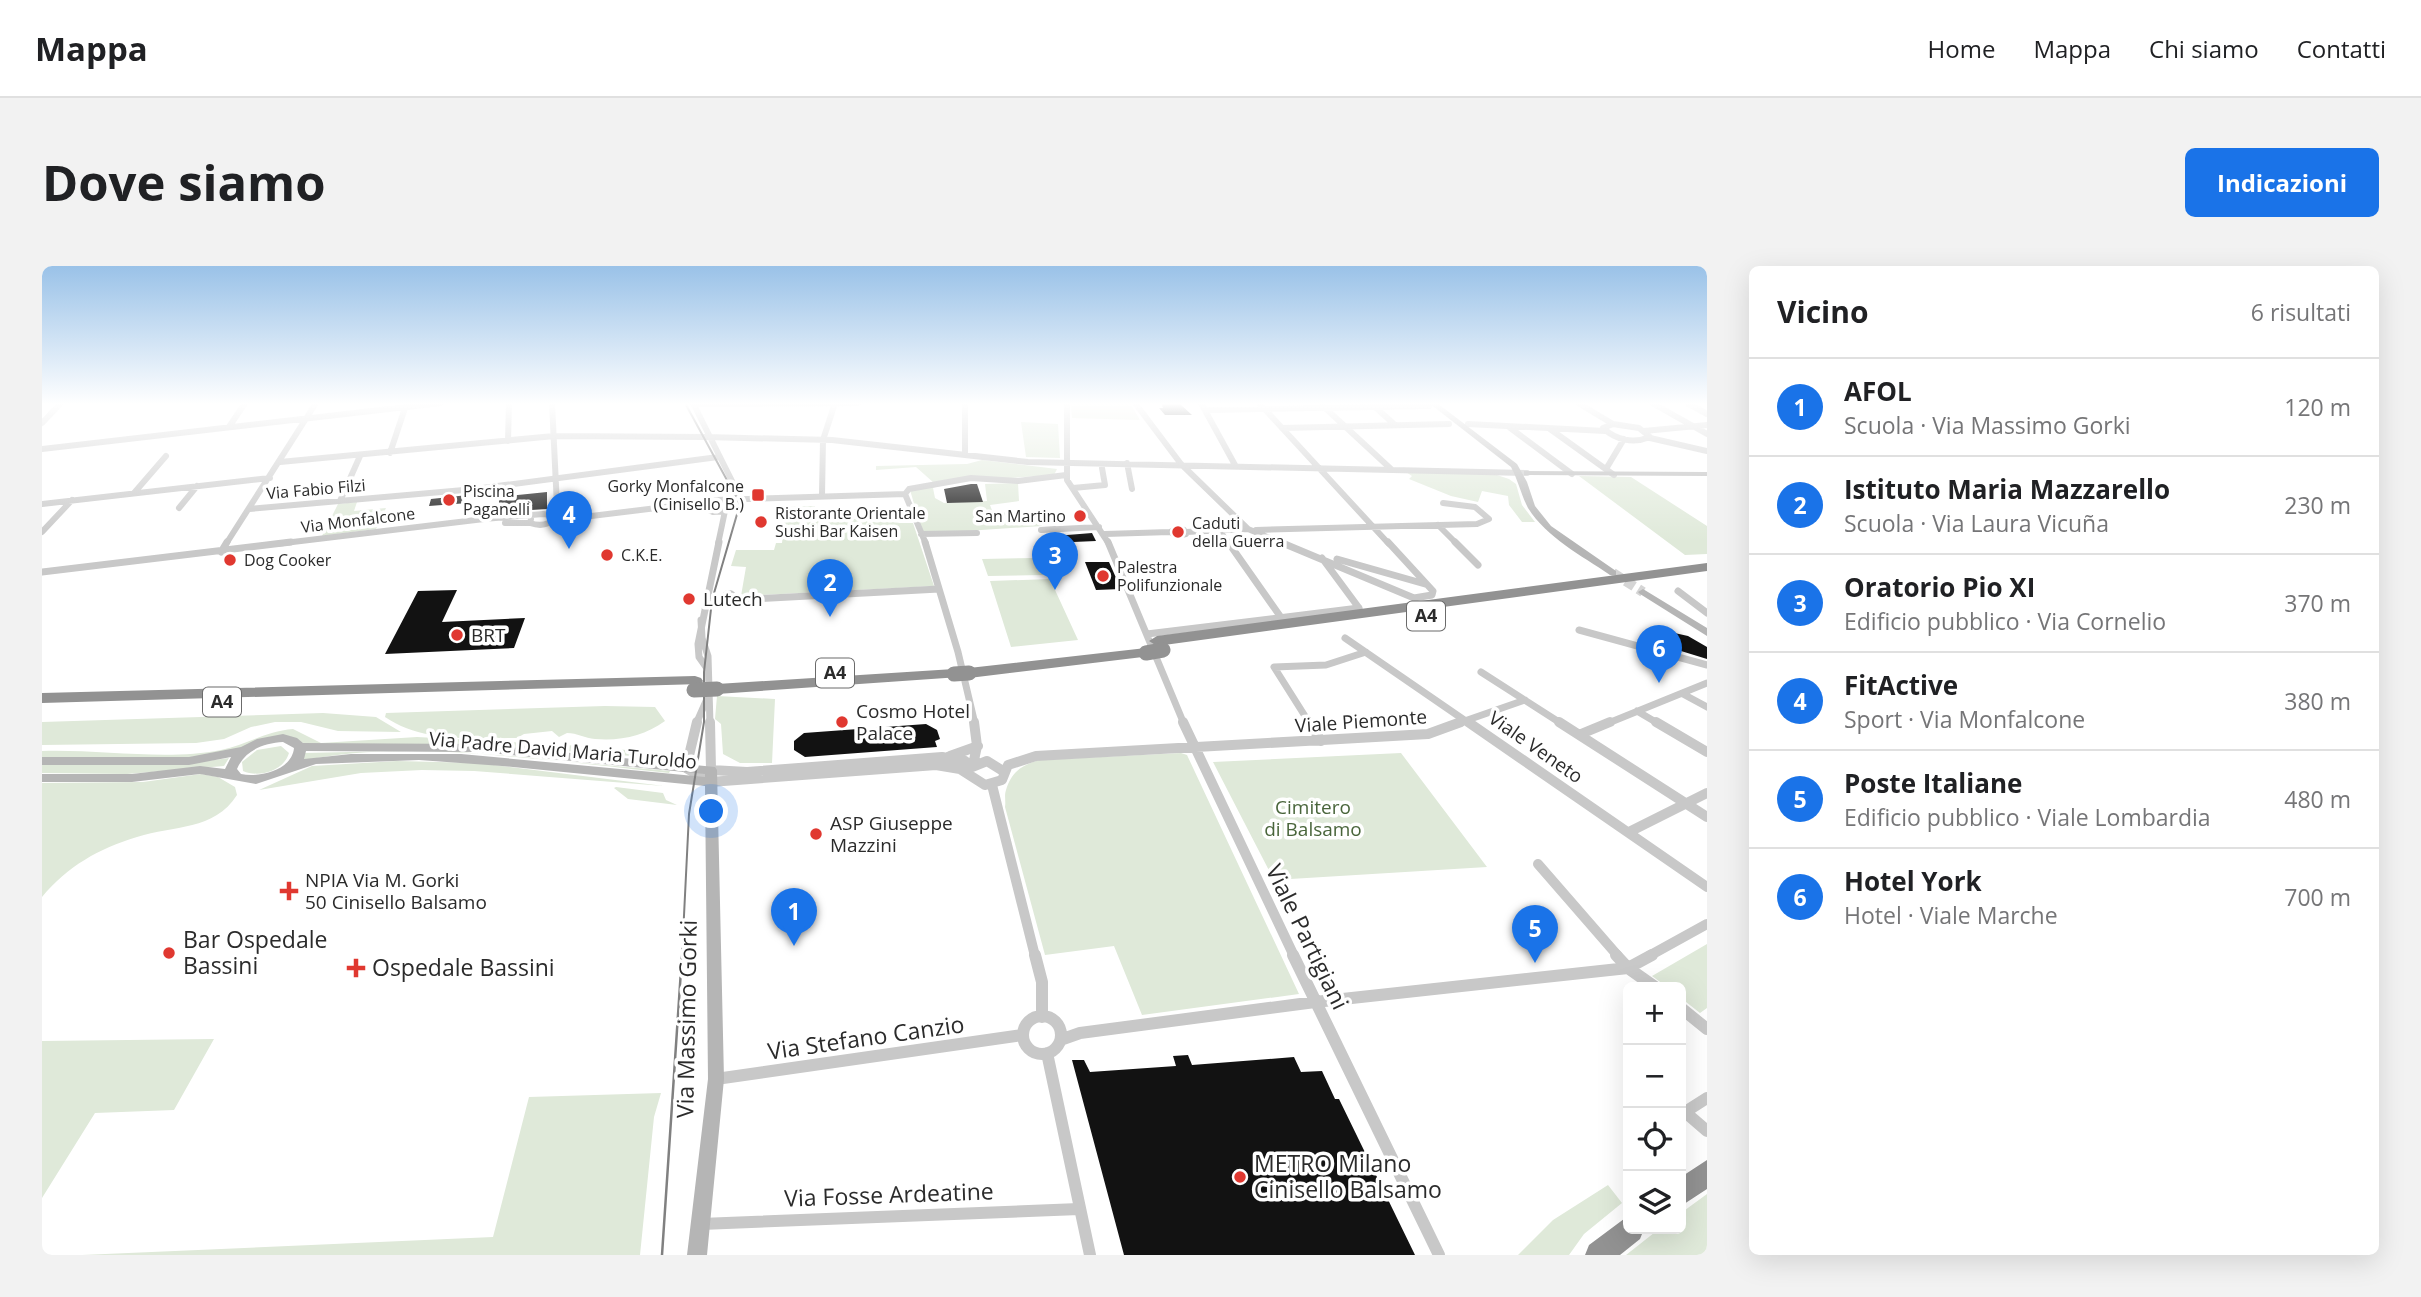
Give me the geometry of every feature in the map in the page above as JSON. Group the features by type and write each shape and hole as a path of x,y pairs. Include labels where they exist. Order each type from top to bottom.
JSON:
{"highway":[{"name":"A4","path":"1151,644 1707,566"},
{"name":"A4","path":"42,707 706,685 960,668 1707,577"},
{"name":"A4","path":"42,698 706,685"},
{"path":"1686,1189 1707,1174"},
{"path":"1599,1255 1624,1234"}],"main road":[{"path":"1525,489 1531,506 1548,528 1614,573"},
{"path":"1643,592 1707,633"}],"street":[{"path":"42,572 220,553 289,449"},
{"path":"390,453 391,449"},
{"path":"280,462 428,449"},
{"path":"551,518 557,506 555,449"},
{"path":"714,449 741,499"},
{"path":"821,495 823,449"},
{"path":"910,449 1028,462 1065,473"},
{"path":"965,449 965,455"},
{"path":"1065,449 1065,473 1105,534 1170,532 1177,528 1186,532 1477,524 1489,519 1486,513 1476,508 1443,503"},
{"path":"1170,449 1181,464 1249,530 1340,565 1414,598 1432,595 1433,591 1302,449"},
{"path":"1225,449 1235,465"},
{"path":"1370,449 1391,469"},
{"path":"1491,449 1514,466 1525,489"},
{"path":"1499,449 1527,472 1528,486 1525,489"},
{"path":"1539,449 1572,474"},
{"path":"1578,449 1610,472"},
{"path":"1610,472 1610,462 1618,449"},
{"path":"134,493 166,456"},
{"path":"340,501 360,456"},
{"name":"Via Fabio Filzi","path":"250,509 556,479 718,457"},
{"path":"1593,460 1610,462"},
{"path":"1127,463 1132,489"},
{"path":"551,518 723,500 905,494 911,488 971,478 1013,481 1127,463 1572,474 1707,474"},
{"path":"1073,488 1105,485 1102,468"},
{"path":"42,504 270,478"},
{"path":"179,508 197,486"},
{"path":"905,494 939,589 978,746 972,769"},
{"path":"42,532 72,500"},
{"path":"551,518 681,508 725,511 731,505 723,500"},
{"path":"714,501 705,505 721,531"},
{"name":"Via Massimo Gorki","path":"697,1255 716,1079 711,776 706,685 698,650 701,620 721,531 722,514 725,511"},
{"path":"530,523 531,519 539,515"},
{"name":"Via Monfalcone","path":"220,553 539,515 551,518"},
{"name":"Via Monfalcone","path":"220,553 483,524 530,523 538,526 551,518"},
{"path":"1438,525 1478,565"},
{"path":"1055,529 1098,527"},
{"path":"1219,530 1280,616"},
{"path":"921,534 977,533"},
{"name":"Viale Partigiani","path":"1105,534 1193,746 1439,1255"},
{"path":"1298,548 1426,584"},
{"path":"1151,644 1280,616 1359,608 1322,558"},
{"path":"1329,570 1330,566 1340,565"},
{"path":"734,600 939,589"},
{"path":"1678,592 1707,613"},
{"path":"1579,630 1707,665"},
{"name":"Viale Veneto","path":"1345,638 1707,887"},
{"path":"1321,740 1274,667 1326,665 1366,652"},
{"path":"1481,672 1707,817"},
{"path":"1580,734 1707,683"},
{"path":"686,768 706,685"},
{"path":"1683,694 1707,707"},
{"name":"Viale Piemonte","path":"1003,771 1018,759 1036,756 1428,734 1525,700"},
{"path":"1637,711 1707,752"},
{"name":"Via Padre David Maria Turoldo","path":"243,751 262,742 282,738 297,742 300,747 479,748 686,768 711,776"},
{"path":"711,776 942,757 959,755 978,746"},
{"path":"287,769 299,757 300,747"},
{"path":"42,761 189,761 243,751"},
{"path":"42,778 99,779 200,770 234,775 233,764 243,751"},
{"name":"Via Padre David Maria Turoldo","path":"234,775 242,779 258,780 307,762 330,760 473,757 711,776"},
{"path":"711,776 936,765 972,769 987,761 1003,771 1002,780 992,785 979,783 972,769 965,761 942,757"},
{"path":"992,785 1042,982 1042,1017"},
{"path":"1629,832 1707,793"},
{"path":"1538,864 1628,968 1648,982"},
{"path":"1042,1017 1025,1024 1022,1035 1028,1046 1047,1053 1058,1049 1063,1039 1080,1033 1315,1002 1628,968 1707,924"},
{"path":"1686,1012 1707,1029"},
{"path":"1042,1017 1059,1027 1063,1039"},
{"name":"Via Stefano Canzio","path":"716,1079 990,1042 1022,1035"},
{"path":"1047,1053 1090,1255"},
{"path":"1707,1098 1685,1112 1707,1131"},
{"name":"Via Fosse Ardeatine","path":"701,1224 1079,1209"}],"green space":[{"path":"1025,449 1059,449 1060,458 1026,457"},
{"path":"982,460 1057,469 1054,475 934,483 916,467 876,470 876,466 967,464"},
{"path":"1406,472 1494,474 1509,479 1516,484 1522,505 1535,522 1522,522 1509,505 1508,496 1482,491 1478,502 1451,496 1409,479 1412,476"},
{"path":"1579,476 1631,477 1707,526 1707,554 1685,555"},
{"path":"1018,483 1019,501 990,505 993,513 1031,512 1042,526 923,534 910,490 938,486 933,488 935,498 944,503 987,501 985,484"},
{"path":"357,502 354,511 386,508 376,529 322,536 338,504"},
{"path":"815,506 815,520 885,518 899,523 913,523 934,586 741,596 746,567 731,566 736,550 774,550 776,543 782,543 786,507"},
{"path":"1036,558 1043,575 988,576 982,559"},
{"path":"1050,579 1078,640 1011,647 990,581"},
{"path":"717,696 775,699 772,763 740,763 723,754 721,724 715,719"},
{"path":"605,706 655,707 665,721 641,734 614,739 595,739 567,733 559,737 552,731 524,734 517,738 466,738 415,731 385,717 386,713"},
{"path":"323,713 376,717 401,732 338,731 301,722 275,722 251,727 224,739 196,743 42,745 42,722"},
{"path":"293,729 321,743 417,737 582,746 659,753 673,759 470,744 324,747 305,744 289,736 220,755 176,758 42,757 42,751 155,755 200,753 230,748 274,732"},
{"path":"281,746 289,753 276,768 256,774 243,771 242,762 257,750"},
{"path":"439,750 479,754 436,751 394,751"},
{"path":"385,751 301,761 305,753"},
{"path":"1181,753 1187,755 1299,994 1142,1015 1114,946 1045,955 1005,807 1005,792 1011,778 1023,767 1040,760"},
{"name":"Cimitero di Balsamo","path":"1401,753 1487,867 1274,880 1213,762"},
{"path":"229,758 224,766 127,774 42,773 42,764 177,765"},
{"path":"397,761 478,763 664,786 474,771 422,770 361,773 259,790 312,766"},
{"path":"560,761 670,771 669,773"},
{"path":"201,774 218,777 235,787 237,795 228,807 205,821 151,833 109,847 62,876 42,897 42,783 143,782"},
{"path":"614,788 663,793 666,800 677,805 628,799"},
{"path":"1707,944 1707,1008 1700,1013 1686,1002 1686,982 1660,982 1652,976"},
{"path":"214,1039 174,1110 95,1113 42,1198 42,1041"},
{"path":"661,1093 654,1117 640,1255 82,1255 493,1237 529,1097"},
{"path":"1608,1185 1622,1203 1584,1234 1569,1255 1518,1255 1553,1220"},
{"path":"1707,1194 1707,1255 1626,1255 1653,1234 1686,1234 1686,1209"}],"building":[{"path":"977,484 983,502 947,503 944,489"},
{"path":"547,492 547,509 499,512 499,497"},
{"name":"Piscina Paganelli","path":"468,495 468,503 429,506 431,499"},
{"path":"1092,533 1096,541 1073,542 1075,546 1066,546 1055,536"},
{"name":"Palestra Polifunzionale","path":"1085,562 1109,562 1121,589 1096,590"},
{"name":"BRT","path":"457,590 442,622 525,618 514,648 385,654 418,591"},
{"path":"1661,630 1688,636 1707,647 1707,659 1655,643 1651,639 1652,633"},
{"path":"926,724 937,730 940,739 935,741 937,747 805,757 794,750 794,741 804,733"},
{"name":"METRO Milano Cinisello Balsamo","path":"1188,1055 1192,1065 1294,1057 1301,1072 1322,1071 1335,1099 1339,1099 1415,1255 1124,1255 1072,1060 1084,1060 1090,1072 1176,1066 1173,1056"}],"tunnel":[{"path":"1613,573 1643,592"}],"tram line":[{"path":"682,956 689,814 704,722 704,672 712,600 740,504 710,449"},
{"path":"662,1255 682,955"}],"place":[{"name":"Gorky Monfalcone (Cinisello B.)","path":"758,495"},
{"name":"Piscina Paganelli","path":"449,500"},
{"name":"San Martino","path":"1080,516"},
{"name":"Ristorante Orientale Sushi Bar Kaisen","path":"761,522"},
{"name":"Caduti della Guerra","path":"1178,532"},
{"name":"FitActive","path":"569,549"},
{"name":"C.K.E.","path":"607,555"},
{"name":"Dog Cooker","path":"230,560"},
{"name":"Palestra Polifunzionale","path":"1103,576"},
{"name":"Oratorio Pio XI","path":"1055,590"},
{"name":"Lutech","path":"689,599"},
{"name":"Istituto Maria Mazzarello","path":"830,617"},
{"name":"BRT","path":"457,635"},
{"name":"Hotel York","path":"1659,683"},
{"name":"Cosmo Hotel Palace","path":"842,722"},
{"name":"ASP Giuseppe Mazzini","path":"816,834"},
{"name":"NPIA Via M. Gorki 50 Cinisello Balsamo","path":"289,891"},
{"name":"AFOL","path":"794,946"},
{"name":"Bar Ospedale Bassini","path":"169,953"},
{"name":"Poste Italiane","path":"1535,963"},
{"name":"Ospedale Bassini","path":"356,968"},
{"name":"METRO Milano Cinisello Balsamo","path":"1240,1177"}]}
